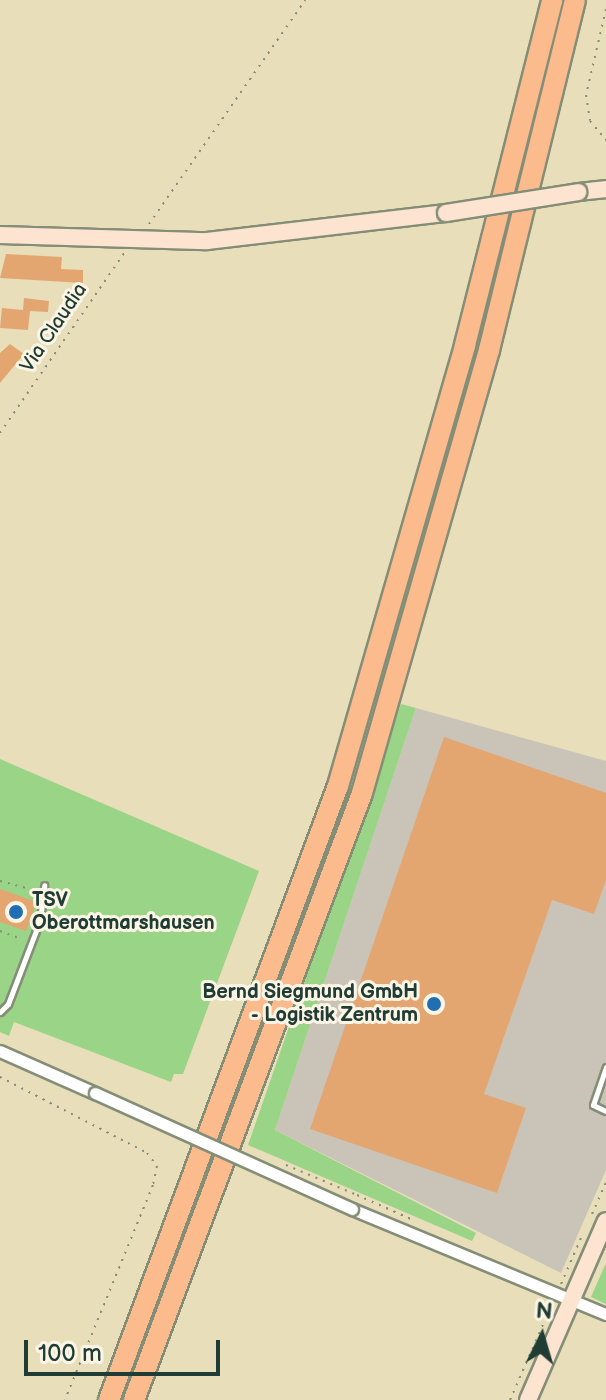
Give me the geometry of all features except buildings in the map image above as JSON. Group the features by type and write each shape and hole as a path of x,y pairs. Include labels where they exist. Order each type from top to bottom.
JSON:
{"highway":[{"path":"109,1400 338,786 465,345 552,0"},
{"path":"134,1400 362,793 489,350 575,0"}],"street":[{"path":"0,235 293,235 606,189"},
{"path":"0,1051 352,1209 606,1314"},
{"path":"528,1400 606,1221"}],"lane":[{"path":"0,1012 32,943 44,885"},
{"path":"606,1067 593,1105 606,1111"}],"path":[{"name":"Via Claudia","path":"0,433 305,0"},
{"path":"606,9 586,95 590,121 606,140"},
{"path":"0,881 24,890 44,885"},
{"path":"0,931 32,943"},
{"path":"0,1077 147,1153 157,1166 65,1400"}],"shaded area":[{"path":"416,708 606,761 606,1170 561,1273 275,1130"}],"green space":[{"path":"401,704 416,708 275,1130 476,1233 472,1241 248,1145"},
{"path":"0,759 259,871 183,1074 174,1074 171,1082 14,1022 9,1036 0,1032"},
{"path":"606,1263 606,1304 591,1297"}],"place":[{"name":"TSV Oberottmarshausen","path":"16,912"},
{"name":"Bernd Siegmund GmbH - Logistik Zentrum","path":"434,1004"}]}
